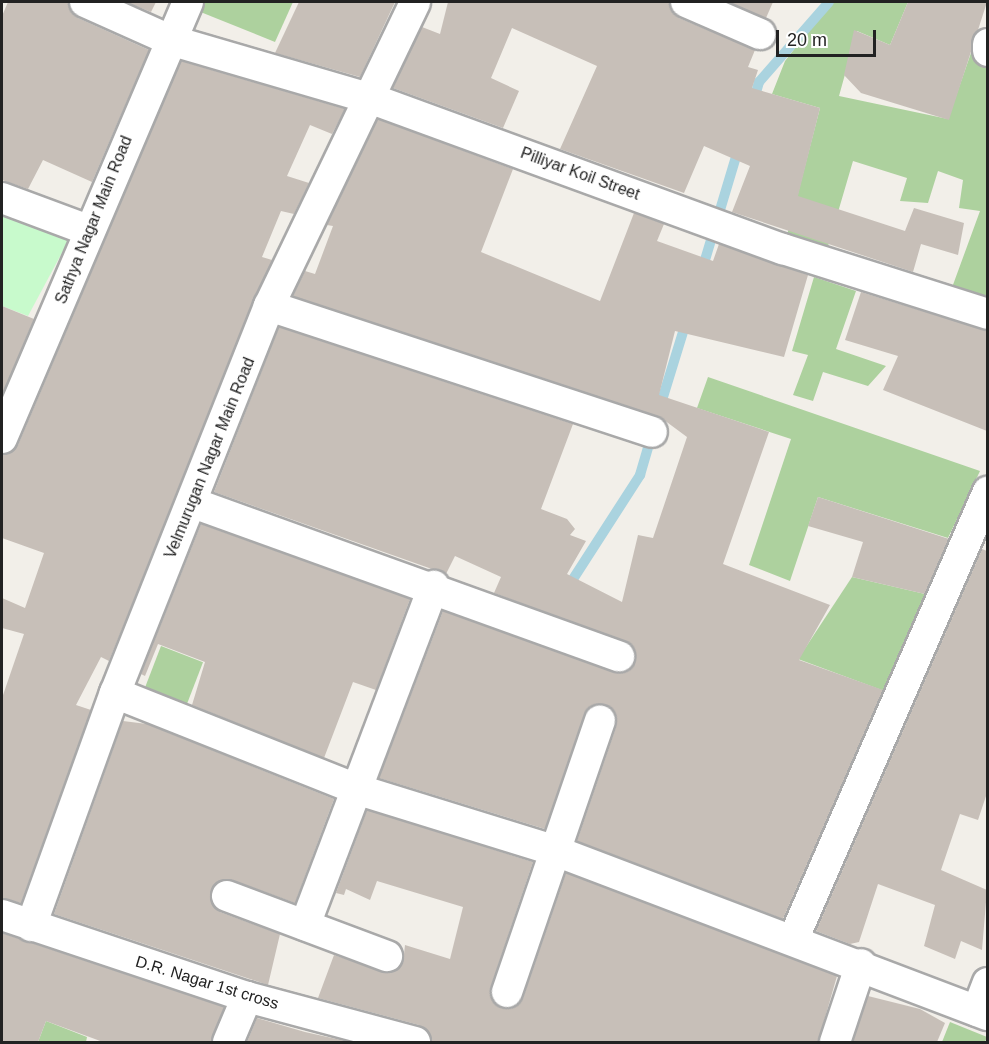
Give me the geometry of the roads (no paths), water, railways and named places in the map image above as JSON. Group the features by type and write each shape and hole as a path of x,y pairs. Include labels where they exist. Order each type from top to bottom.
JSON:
{"street":[{"name":"Pilliyar Koil Street","path":"85,2 170,40 372,99 735,231 987,314"},
{"name":"Sathya Nagar Main Road","path":"3,434 88,230 188,2"},
{"name":"Velmurugan Nagar Main Road","path":"31,926 115,693 193,503 269,306 372,99 415,2"},
{"path":"686,2 760,34"},
{"path":"987,44 987,51"},
{"path":"2,198 88,230"},
{"path":"269,306 652,432"},
{"path":"793,940 982,521 987,492"},
{"path":"193,503 435,586 619,656"},
{"path":"304,925 435,586"},
{"path":"115,693 357,789 553,850 861,964 982,1013 987,983"},
{"path":"507,992 553,850 600,721"},
{"path":"227,896 387,956"},
{"name":"D.R. Nagar 1st cross","path":"2,915 247,997 415,1042"},
{"path":"835,1042 861,964"},
{"path":"228,1042 247,997"}],"waterway":[{"path":"753,103 759,82 829,2"},
{"path":"702,270 739,147"},
{"path":"659,410 687,319"},
{"path":"566,590 640,475 652,434"}]}
